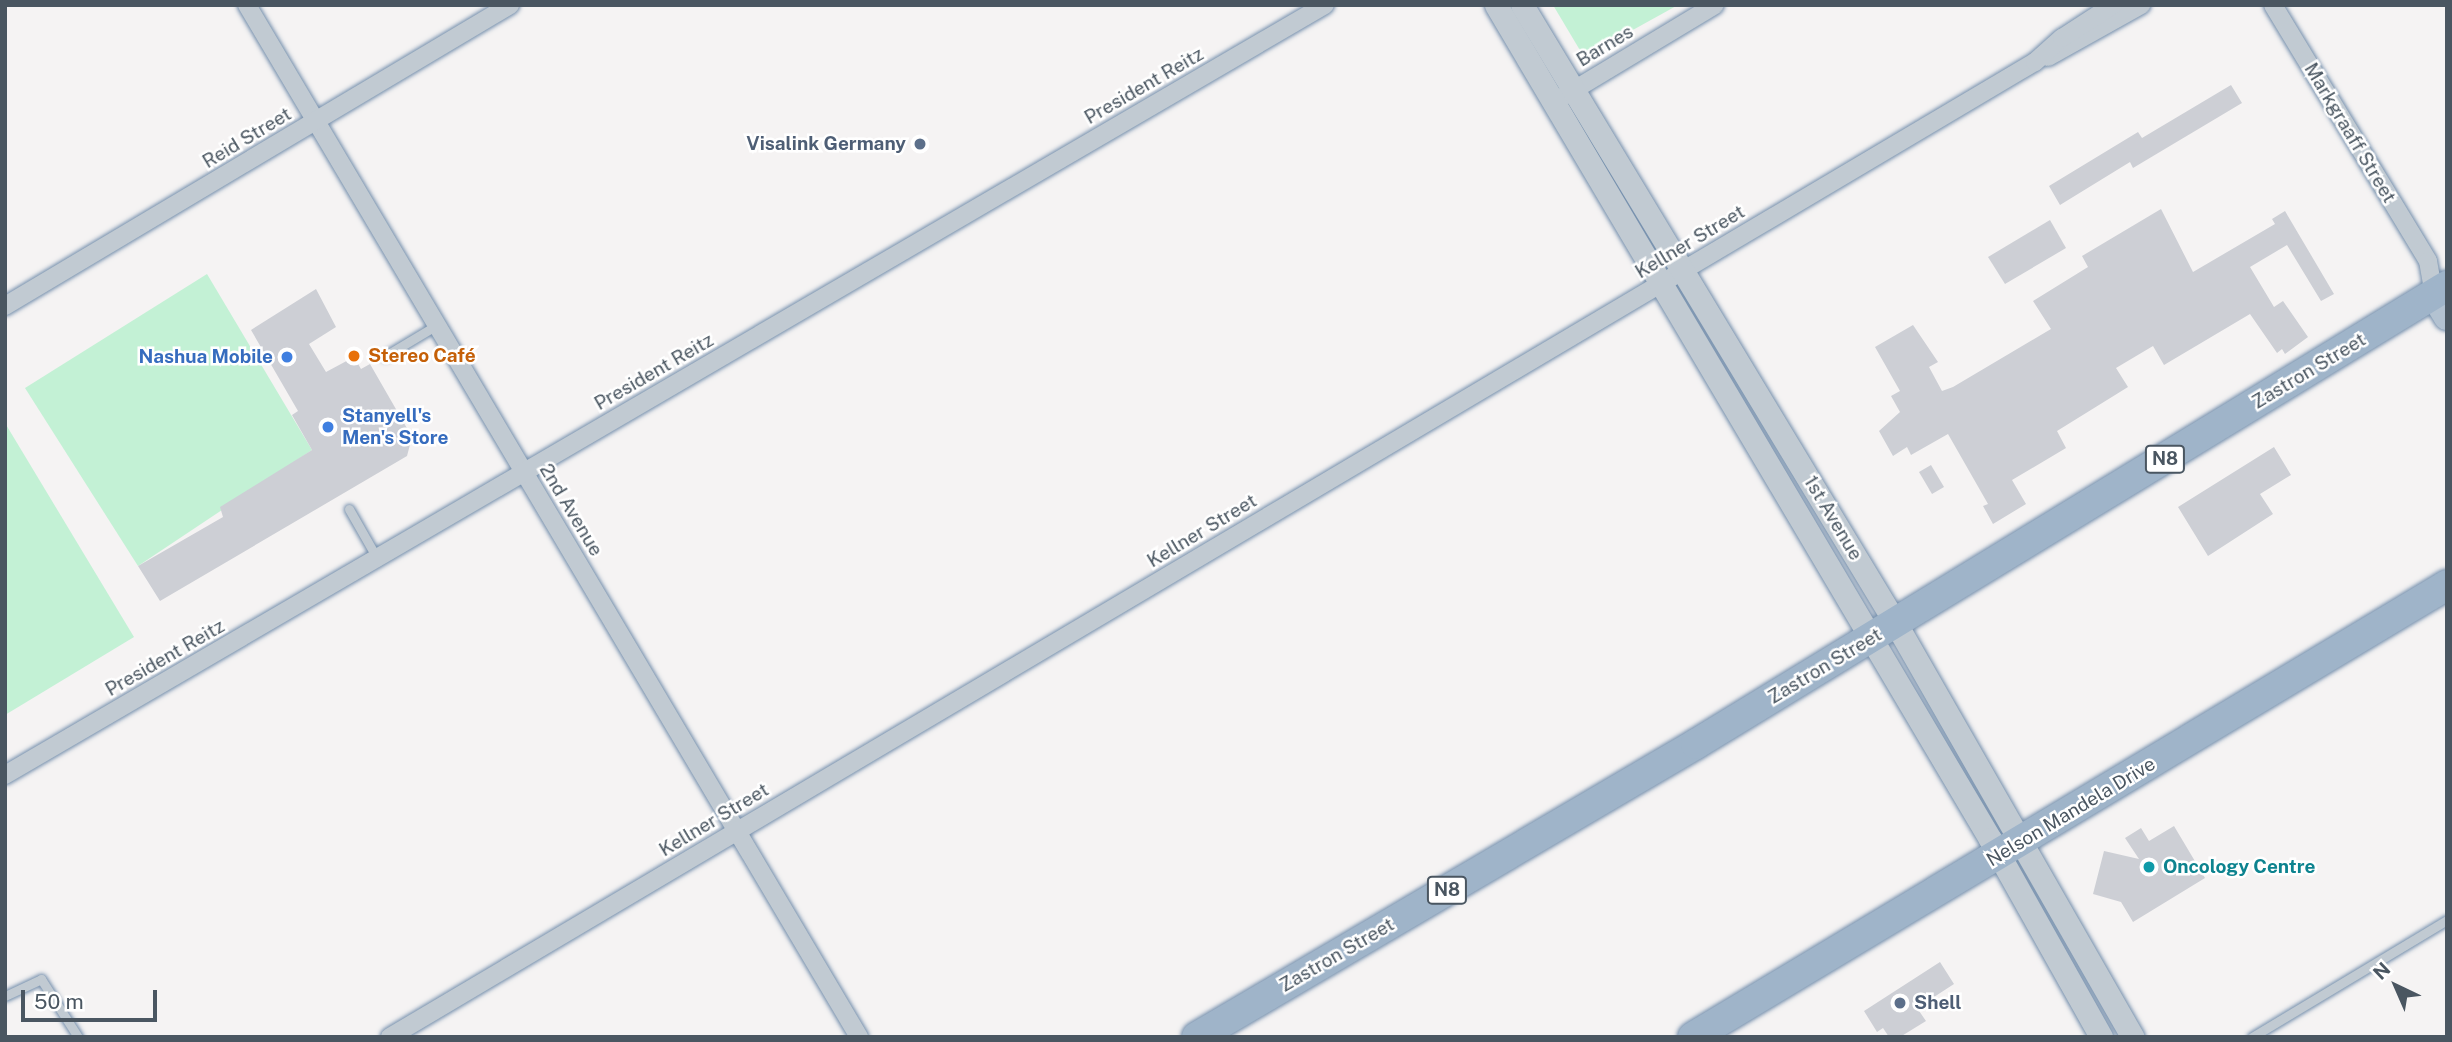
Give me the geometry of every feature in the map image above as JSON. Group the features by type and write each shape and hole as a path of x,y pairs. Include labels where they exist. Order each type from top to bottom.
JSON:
{"highway":[{"name":"Zastron Street","path":"1197,1037 1896,624 2444,292"},
{"name":"Nelson Mandela Drive","path":"1693,1037 2447,585"}],"street":[{"name":"2nd Avenue","path":"247,5 859,1037"},
{"name":"Reid Street","path":"5,306 510,5"},
{"name":"President Reitz","path":"5,775 1325,5"},
{"name":"1st Avenue","path":"1496,5 1870,638 2133,1037"},
{"name":"1st Avenue","path":"1522,5 1896,624 2010,848 2101,1037"},
{"name":"Barnes","path":"1553,103 1716,5"},
{"name":"Kellner Street","path":"2035,62 2062,38 2113,5"},
{"name":"Kellner Street","path":"390,1037 2035,62 2059,53 2141,5"},
{"name":"Markgraaff Street","path":"2273,5 2428,261 2444,292"}],"lane":[{"path":"386,356 437,324"},
{"path":"349,509 377,558"},
{"path":"2252,1037 2447,920"},
{"path":"5,996 41,979 78,1037"}],"green space":[{"path":"1553,5 1678,5 1584,57"},
{"path":"207,274 312,450 138,566 25,388"},
{"path":"5,423 134,637 5,715"}],"building":[{"path":"2231,85 2242,103 2133,168 2130,162 2060,205 2049,186 2138,132 2142,138"},
{"path":"2161,209 2193,272 2275,224 2272,219 2285,211 2334,294 2321,301 2287,245 2250,267 2274,307 2283,301 2308,337 2285,354 2282,349 2277,353 2250,314 2164,365 2153,346 2116,368 2128,387 2057,431 2066,448 2012,480 2026,504 1993,524 1983,506 1988,504 1948,434 1911,455 1907,447 1893,456 1879,431 1900,412 1891,396 1900,391 1875,347 1913,325 1938,362 1929,367 1942,391 1953,387 2051,329 2033,301 2088,267 2082,256"},
{"path":"2050,220 2066,248 2005,284 1988,257"},
{"path":"316,289 336,327 309,344 326,372 354,357 361,369 370,364 412,437 407,456 160,601 138,566 223,517 220,507 312,450 292,415 298,411 251,330"},
{"path":"2274,447 2291,475 2260,494 2273,514 2208,556 2178,507"},
{"path":"1931,465 1944,487 1932,494 1919,472"},
{"name":"Oncology Centre","path":"2174,826 2205,878 2133,922 2121,902 2093,894 2104,851 2139,859 2125,838 2141,828 2149,841"},
{"path":"1940,962 1954,984 1917,1008 1926,1021 1900,1037 1889,1037 1883,1028 1877,1032 1864,1011"}],"place":[{"name":"Visalink Germany","path":"920,144"},
{"name":"Stereo Café","path":"354,356"},
{"name":"Nashua Mobile","path":"287,357"},
{"name":"Stanyell's Men's Store","path":"328,427"},
{"name":"Oncology Centre","path":"2149,867"},
{"name":"Shell","path":"1900,1003"}]}
